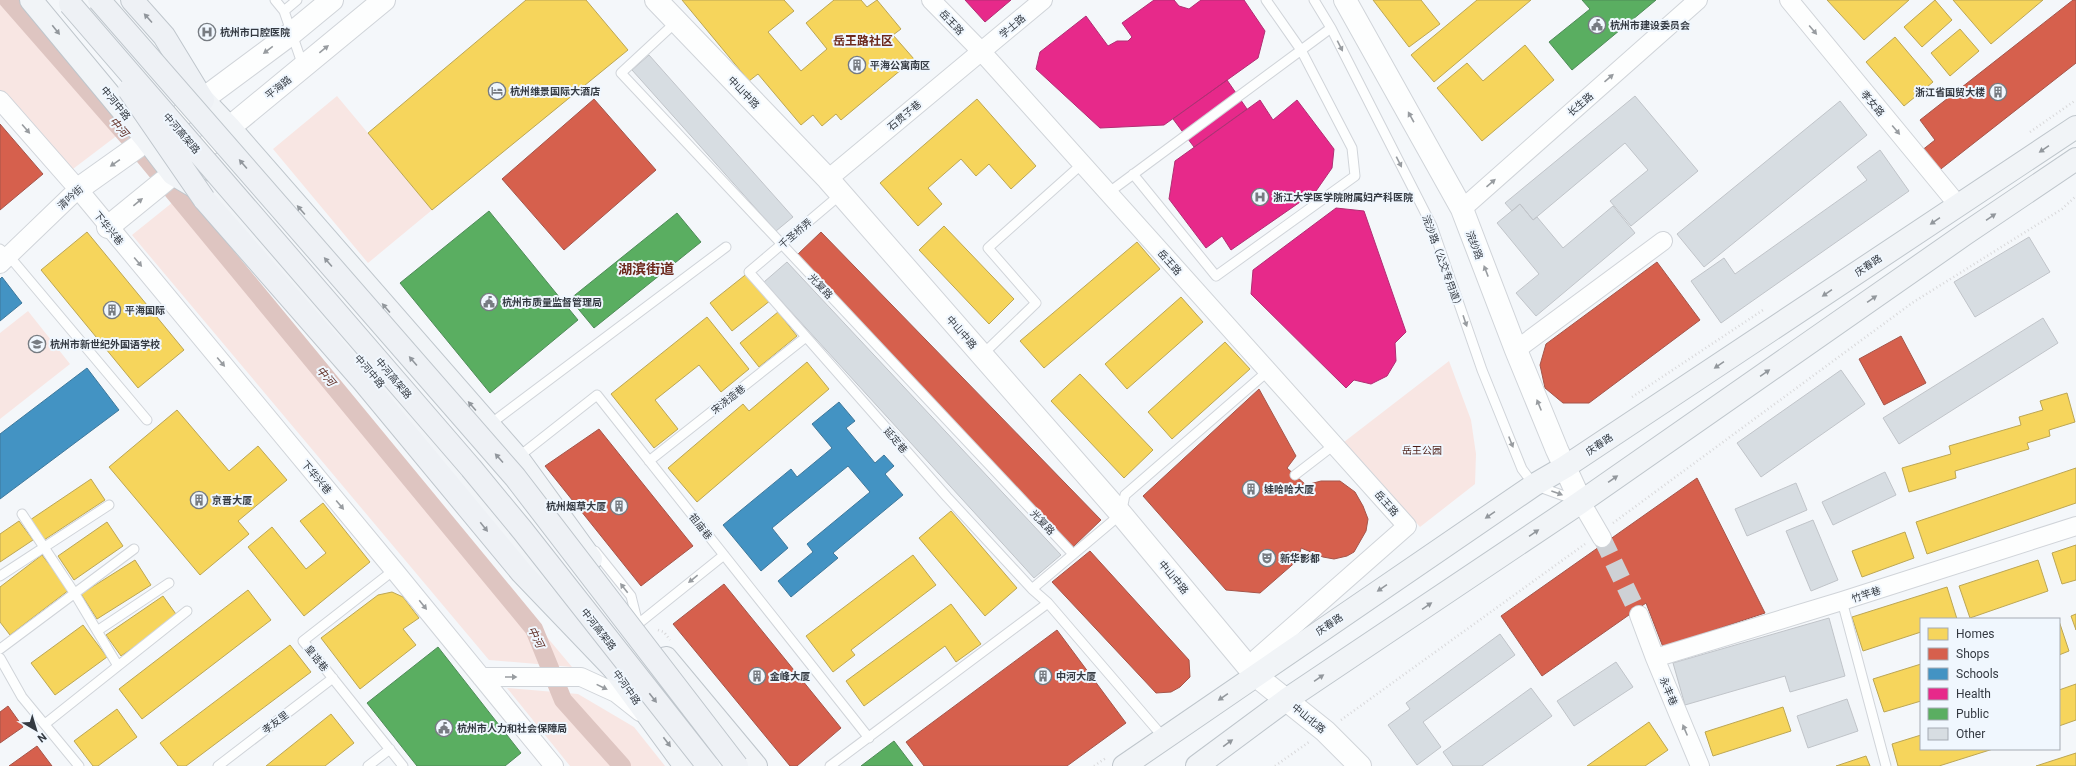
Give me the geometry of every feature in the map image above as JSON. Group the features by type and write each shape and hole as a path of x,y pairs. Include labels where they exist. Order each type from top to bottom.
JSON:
{"highway":[{"path":"99,0 515,477 737,766"},
{"path":"132,0 164,36 203,100"},
{"path":"68,2 204,200 363,381 522,573 615,670"},
{"name":"中河高架路","path":"68,2 471,468 523,531 708,766"}],"main road":[{"name":"中河中路","path":"31,0 147,140 173,174 226,205 375,376 502,527 615,670 649,719 685,766"},
{"path":"111,0 153,47 229,127 517,457 638,624 756,766"},
{"path":"147,140 292,33 332,0"},
{"name":"平海路","path":"173,174 384,0"},
{"name":"中山中路","path":"656,0 835,187 1121,514 1255,675"},
{"name":"浣纱路","path":"1345,0 1462,209 1516,350 1581,502"},
{"name":"庆春路","path":"1124,766 1534,485 1565,467 2076,127"},
{"name":"清吟街","path":"78,189 147,140"},
{"path":"1197,766 1286,700 1581,502 2076,159"},
{"path":"108,227 173,174"},
{"name":"中山北路","path":"1255,675 1325,731 1360,766"}],"street":[{"name":"岳王路","path":"931,0 981,51 1407,526 1257,658 1255,675"},
{"name":"学士路","path":"981,51 1043,0"},
{"name":"长生路","path":"1462,209 1698,0"},
{"name":"孝女路","path":"1788,0 1958,205"},
{"name":"石贯子巷","path":"835,187 981,51"},
{"name":"下华兴巷","path":"0,100 78,189 394,570 554,766"},
{"name":"清吟街","path":"3,256 78,189"},
{"path":"1516,350 1663,241"},
{"path":"1581,502 1600,535"},
{"name":"竹竿巷","path":"1655,658 1842,601 2076,526"},
{"name":"永丰巷","path":"1640,615 1655,658 1700,766"},
{"path":"481,677 581,677 616,693 649,719"}],"lane":[{"path":"275,0 284,11 303,66"},
{"path":"284,11 297,0"},
{"path":"1133,174 1216,276 1355,176 1352,148 1301,50 1266,0"},
{"name":"浣沙路（公交专用道）","path":"1314,0 1331,28 1432,226 1482,370 1522,469 1534,485"},
{"name":"光复路","path":"676,22 621,74 1073,554"},
{"path":"1108,193 1331,28"},
{"path":"982,355 1036,303 988,248 1082,164"},
{"name":"千圣桥弄","path":"749,272 782,244 835,187"},
{"path":"490,426 726,246"},
{"path":"3,256 147,420"},
{"name":"延定巷","path":"749,272 946,497 1032,589 1048,603 1164,738"},
{"name":"宋浇造巷","path":"649,461 806,337"},
{"path":"1032,589 1121,514 1125,495 1268,371"},
{"name":"祖庙巷","path":"517,457 597,395 869,738"},
{"path":"1295,475 1334,445"},
{"path":"1534,485 1581,502"},
{"path":"0,576 109,505"},
{"path":"22,514 43,548 75,594 118,666"},
{"path":"0,649 134,549"},
{"path":"638,624 724,555"},
{"name":"皇诰巷","path":"394,570 303,641 403,766"},
{"path":"97,631 169,583"},
{"path":"1842,601 1886,766"},
{"path":"830,766 1048,603"},
{"path":"45,724 187,611"},
{"path":"0,658 22,697 79,766"},
{"name":"孝友里","path":"218,766 333,678"},
{"path":"368,766 390,749"}],"path":[{"path":"1275,766 1600,535 1912,303 2062,209 2076,196"}],"green space":[{"path":"0,0 9,0 123,131 65,175 0,100"},
{"path":"337,96 432,210 368,263 273,149"},
{"path":"178,198 572,667 489,660 132,235"},
{"path":"28,311 70,364 0,419 0,333"},
{"name":"岳王公园","path":"1449,361 1471,420 1476,454 1475,484 1420,527 1344,442"},
{"path":"507,688 578,694 634,727 665,766 570,766"}],"building: Homes":[{"name":"杭州维景国际大酒店","path":"526,0 586,0 628,50 432,210 368,133"},
{"name":"平海公寓南区","path":"682,0 784,0 794,11 768,32 801,71 827,49 806,23 834,0 861,0 867,7 877,0 901,29 893,35 914,59 841,120 836,114 822,126 813,115 801,125 758,74 749,81"},
{"path":"1373,0 1421,0 1440,24 1409,47"},
{"path":"1477,0 1531,0 1434,82 1411,55"},
{"path":"1827,0 1909,0 1864,40"},
{"path":"1935,0 1952,20 1922,47 1904,27"},
{"path":"1953,0 2043,0 1991,44"},
{"path":"1960,29 1979,51 1950,76 1931,53"},
{"path":"1895,37 1933,82 1904,106 1866,62"},
{"path":"1525,45 1554,80 1482,141 1437,88 1467,63 1483,81"},
{"path":"977,99 1036,166 1011,189 989,164 976,176 961,159 928,188 942,204 918,226 880,183"},
{"path":"944,226 1014,299 989,324 919,250"},
{"name":"平海国际","path":"87,232 184,350 138,388 41,270"},
{"path":"1137,242 1160,269 1044,368 1020,341"},
{"path":"749,272 771,300 732,331 710,303"},
{"path":"1181,297 1203,322 1127,389 1105,364"},
{"path":"778,312 797,336 759,367 740,343"},
{"path":"707,317 749,369 721,392 699,365 655,400 678,429 654,448 611,394"},
{"path":"1225,342 1250,369 1172,439 1148,412"},
{"path":"807,362 829,389 697,502 668,468 743,404 749,411"},
{"path":"1080,374 1153,450 1124,478 1051,401"},
{"path":"2067,393 2075,422 2049,430 2050,436 2027,443 2029,449 1955,471 1956,478 1909,492 1902,468 1951,454 1949,446 2021,425 2019,417 2043,410 2040,401"},
{"name":"京晋大厦","path":"177,410 229,471 258,446 287,480 238,521 249,534 200,575 109,467"},
{"path":"2076,468 2076,503 1927,554 1916,522"},
{"path":"91,479 105,500 44,540 30,520"},
{"name":"京晋大厦","path":"323,503 370,562 304,616 248,547 272,527 306,569 326,553 300,521"},
{"path":"951,511 1017,588 985,616 919,538"},
{"path":"19,521 33,540 0,562 0,534"},
{"path":"107,522 123,546 74,580 58,556"},
{"path":"1905,532 1914,558 1862,577 1852,551"},
{"path":"2076,545 2076,580 2062,584 2052,553"},
{"path":"42,555 69,590 10,635 0,622 0,587"},
{"path":"913,555 936,585 851,650 855,655 833,672 806,636"},
{"path":"135,560 151,585 97,619 81,594"},
{"path":"2038,560 2048,591 1970,618 1959,586"},
{"path":"1947,587 1957,618 1920,618 1920,632 1863,651 1852,617"},
{"path":"248,590 271,620 142,719 119,689"},
{"path":"392,592 403,597 419,618 403,629 416,645 360,689 321,638 378,595"},
{"path":"163,596 178,617 121,656 106,635"},
{"path":"951,604 981,644 956,662 945,646 864,706 846,681"},
{"path":"2076,614 2076,630 2071,616"},
{"path":"2060,624 2069,651 2060,655"},
{"path":"83,625 107,657 55,695 31,663"},
{"path":"290,645 311,672 186,766 178,766 160,743"},
{"path":"1920,664 1920,701 1884,712 1873,679"},
{"path":"2076,684 2076,720 2060,726 2060,690"},
{"path":"1783,707 1791,731 1713,756 1705,732"},
{"path":"117,709 137,737 98,766 93,766 74,741"},
{"path":"331,714 354,743 325,766 266,766"},
{"path":"1649,722 1668,750 1645,766 1587,766"},
{"path":"1920,735 1920,750 1990,750 1939,766 1898,766 1892,744"},
{"path":"2076,753 2076,766 2036,766"},
{"path":"1866,756 1870,766 1836,766"}],"building: Shops":[{"name":"浙江省国贸大楼","path":"2073,0 2076,0 2076,63 1937,172 1921,151 1935,140 1920,120"},
{"path":"594,99 656,170 564,250 502,179"},
{"path":"0,124 43,174 0,210"},
{"path":"821,232 1101,520 1073,547 797,255"},
{"path":"1657,262 1700,320 1589,403 1563,403 1545,388 1540,365 1546,344"},
{"path":"1901,336 1926,383 1884,405 1859,359"},
{"name":"娃哈哈大厦","path":"1259,389 1296,456 1287,468 1306,485 1321,481 1340,481 1355,492 1368,519 1366,531 1354,552 1347,556 1334,559 1323,557 1301,548 1299,559 1260,593 1226,590 1143,496"},
{"name":"杭州烟草大厦","path":"599,429 693,546 641,586 545,466"},
{"path":"1697,478 1765,613 1663,647 1646,603 1542,676 1501,616"},
{"path":"1090,551 1189,660 1190,677 1180,687 1171,692 1156,693 1052,582"},
{"name":"金峰大厦","path":"724,584 841,728 797,766 790,766 673,624"},
{"name":"中河大厦","path":"1057,630 1126,723 1067,766 924,766 906,742"},
{"path":"8,706 23,727 0,743 0,712"},
{"path":"37,746 52,766 9,766"}],"building: Schools":[{"path":"2,277 22,303 0,321 0,279"},
{"path":"87,368 119,410 0,499 0,434"},
{"path":"839,402 855,421 846,428 875,463 884,455 894,466 885,474 903,495 833,553 838,558 791,597 778,581 813,552 807,544 870,492 848,466 772,528 788,548 761,571 723,525 791,469 797,477 832,448 812,424"}],"building: Health":[{"path":"965,0 1011,0 985,22"},
{"path":"1154,0 1174,0 1179,6 1189,9 1201,0 1244,0 1265,31 1258,58 1164,125 1100,128 1036,69 1040,52 1086,16 1108,46 1117,41 1128,41 1132,37 1122,23"},
{"path":"1227,80 1247,109 1194,147 1173,119"},
{"path":"1260,100 1273,120 1297,100 1334,149 1332,168 1316,191 1231,250 1222,236 1206,248 1169,199 1175,161"},
{"path":"1336,208 1364,211 1406,332 1395,343 1396,361 1387,376 1371,384 1354,380 1346,388 1251,294 1253,270"}],"building: Public":[{"name":"杭州市建设委员会","path":"1582,0 1656,0 1572,70 1549,42 1590,9"},
{"name":"杭州市质量监督管理局","path":"489,211 578,320 490,393 400,283"},
{"path":"677,213 701,242 594,328 570,299"},
{"name":"杭州市人力和社会保障局","path":"438,647 521,753 505,766 417,766 367,703"},
{"path":"894,741 913,766 861,766"}],"building: Other":[{"path":"649,55 793,217 776,231 632,70"},
{"path":"1635,96 1698,171 1631,226 1610,201 1648,170 1625,143 1533,220 1520,204 1512,211 1505,203"},
{"path":"1840,101 1867,135 1704,267 1677,234"},
{"path":"1880,150 1909,191 1721,323 1691,281 1724,258 1735,274 1867,180 1857,167"},
{"path":"1520,204 1533,220 1537,217 1563,248 1613,206 1635,233 1536,316 1516,293 1539,274 1497,223"},
{"path":"2029,237 2050,272 1975,317 1954,282"},
{"path":"787,262 1061,555 1034,578 764,282"},
{"path":"2043,318 2058,343 1899,444 1883,418"},
{"path":"1841,370 1865,404 1761,477 1737,443"},
{"path":"1885,472 1896,495 1833,525 1822,502"},
{"path":"1796,483 1807,510 1747,536 1735,509"},
{"path":"1813,520 1838,580 1811,591 1786,531"},
{"path":"1829,618 1845,676 1790,692 1785,676 1685,705 1673,663"},
{"path":"1500,634 1515,655 1423,722 1441,747 1417,765 1388,725 1410,709 1406,703"},
{"path":"1616,662 1633,687 1574,726 1557,701"},
{"path":"1531,688 1552,716 1482,766 1453,766 1443,752"},
{"path":"1847,699 1858,731 1808,748 1797,716"}],"waterway":[{"name":"中河","path":"8,0 134,144 534,629 563,700 622,766"}],"tunnel":[{"path":"1602,538 1639,615"}],"place":[{"name":"杭州市建设委员会","path":"1597,25"},
{"name":"杭州市口腔医院","path":"207,32"},
{"name":"平海公寓南区","path":"857,65"},
{"name":"杭州维景国际大酒店","path":"497,91"},
{"name":"浙江省国贸大楼","path":"1998,92"},
{"name":"浙江大学医学院附属妇产科医院","path":"1260,197"},
{"name":"杭州市质量监督管理局","path":"489,302"},
{"name":"平海国际","path":"112,310"},
{"name":"杭州市新世纪外国语学校","path":"37,344"},
{"name":"娃哈哈大厦","path":"1251,489"},
{"name":"京晋大厦","path":"199,500"},
{"name":"杭州烟草大厦","path":"619,506"},
{"name":"新华影都","path":"1267,558"},
{"name":"金峰大厦","path":"757,676"},
{"name":"中河大厦","path":"1043,676"},
{"name":"杭州市人力和社会保障局","path":"444,728"}],"district":[{"name":"岳王路社区","path":"863,41"},
{"name":"湖滨街道","path":"646,269"}]}
